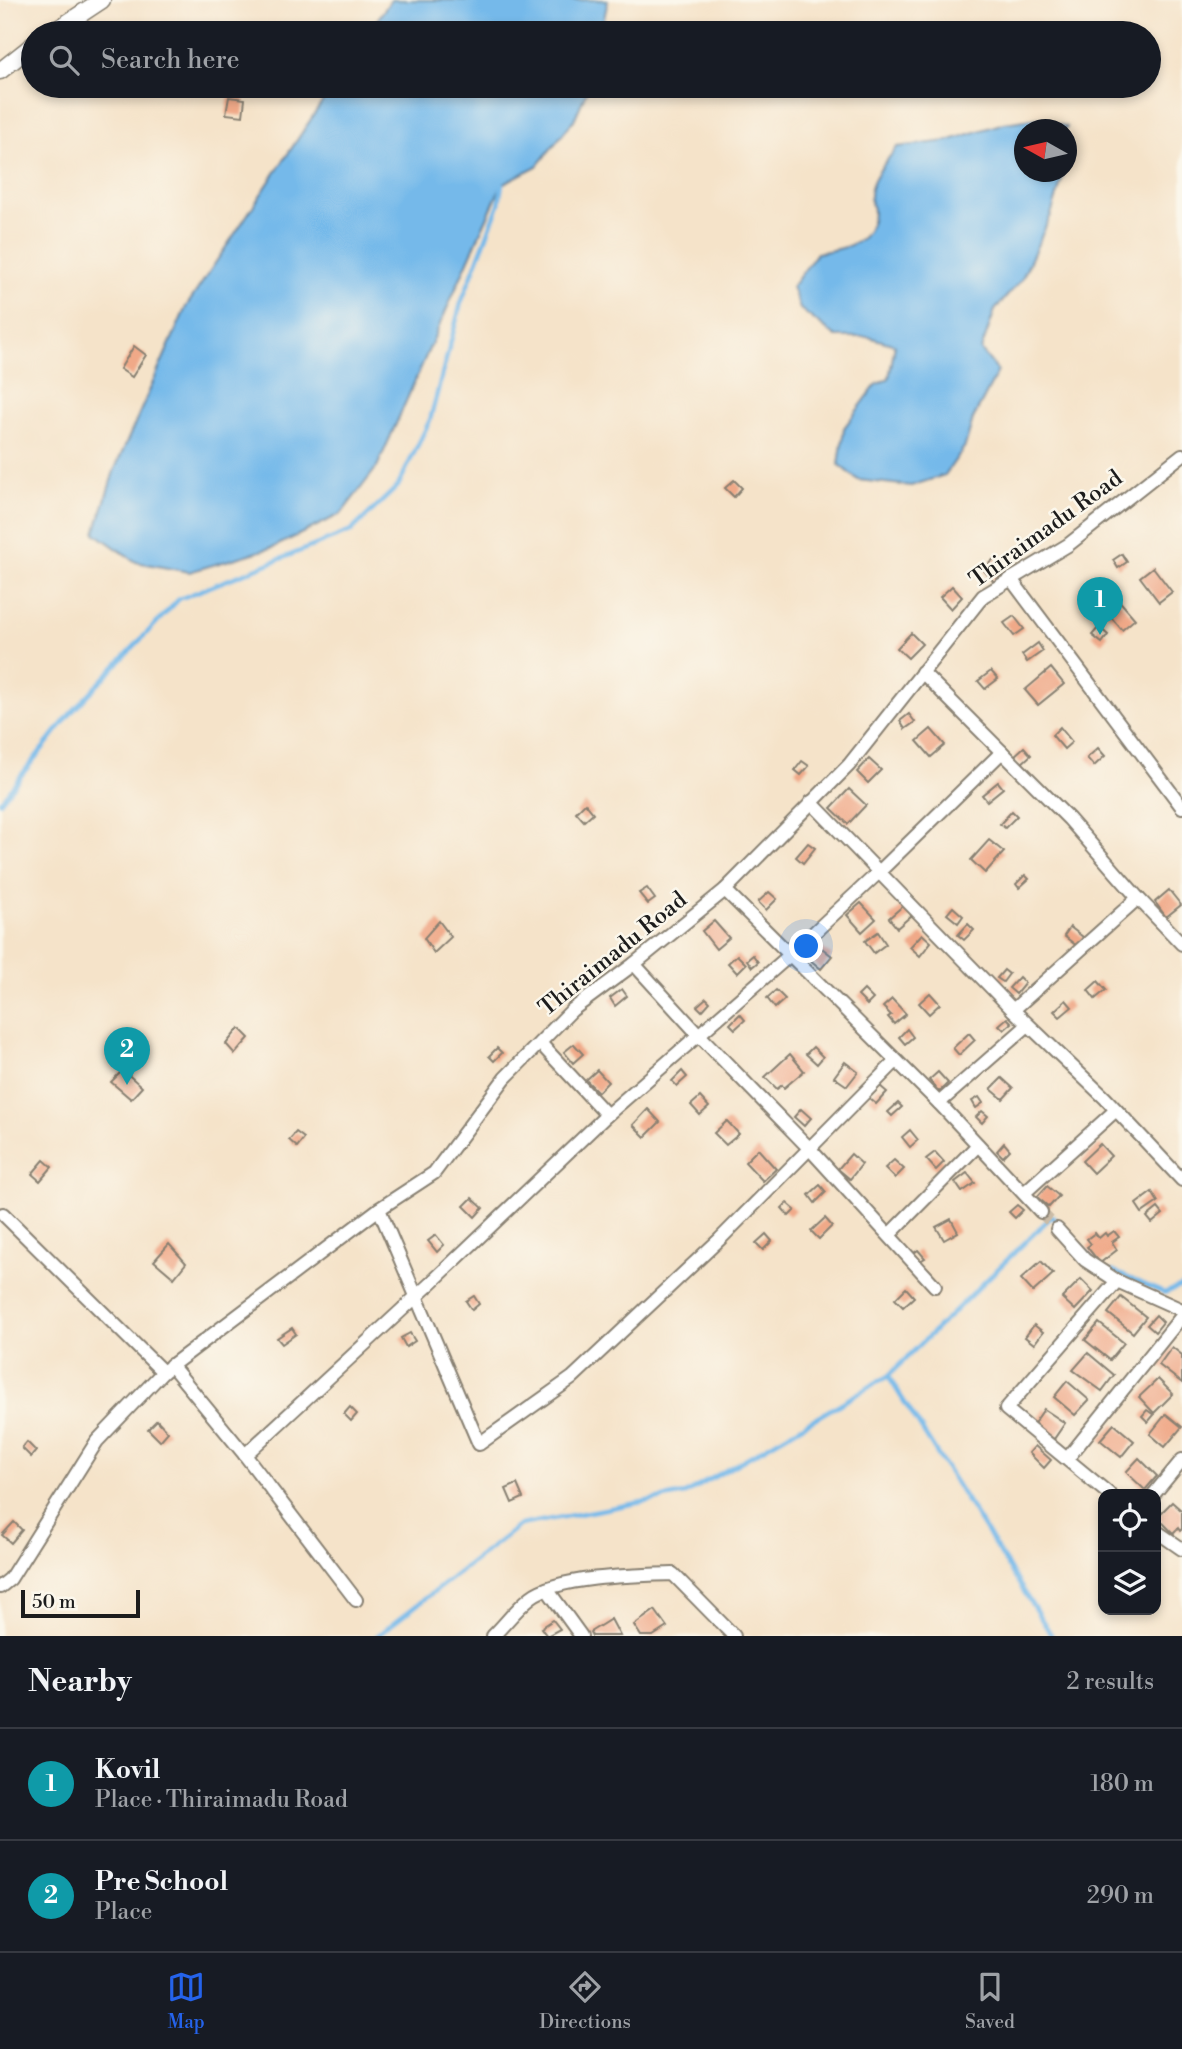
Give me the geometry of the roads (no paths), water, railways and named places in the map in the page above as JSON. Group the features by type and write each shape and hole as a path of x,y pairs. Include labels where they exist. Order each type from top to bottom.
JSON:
{"street":[{"path":"70,21 102,0"},
{"path":"0,71 21,54"},
{"name":"Thiraimadu Road","path":"0,1587 10,1579 97,1441 167,1368 379,1209 434,1173 505,1078 572,1010 725,890 849,765 983,596 1068,545 1181,458"},
{"path":"1011,579 1182,807"},
{"path":"922,672 1069,819 1182,944"},
{"path":"245,1455 607,1115 790,955 1002,752"},
{"path":"811,802 1182,1180"},
{"path":"725,890 939,1103 1041,1212"},
{"path":"1013,1010 1139,898"},
{"path":"634,964 809,1148 935,1286"},
{"path":"939,1103 1028,1025"},
{"path":"540,1043 607,1115"},
{"path":"379,1209 479,1444 572,1378 720,1239 895,1061"},
{"path":"1024,1193 1116,1110"},
{"path":"889,1235 978,1144"},
{"path":"3,1214 167,1368 245,1455 356,1600"},
{"path":"1057,1229 1085,1260 1117,1281 1182,1310"},
{"path":"1103,1489 1006,1409 1117,1281"},
{"path":"1067,1459 1182,1316"},
{"path":"1158,1489 1182,1460"},
{"path":"1161,1534 1182,1549"},
{"path":"493,1636 532,1596 547,1588 612,1575 673,1574 734,1636"},
{"path":"547,1588 580,1636"}],"water":[{"path":"391,0 608,0 604,21 376,21"},
{"path":"325,98 584,98 574,120 537,166 502,184 377,467 341,514 274,547 189,572 136,562 95,533 114,471 186,307"},
{"path":"1014,122 1014,182 1061,182 1051,215 1022,279 995,310 981,350 998,371 973,419 965,446 945,475 911,486 858,480 839,465 844,428 876,385 889,378 895,345 869,337 836,337 800,309 792,287 817,253 846,247 862,239 871,224 873,212 870,195 873,182 897,147 947,141"}],"waterway":[{"path":"0,802 71,713 179,599 351,531 398,486 430,420 461,303 499,204 502,184"},
{"path":"888,1376 1052,1216 1062,1226"},
{"path":"1077,1243 1093,1259"},
{"path":"1112,1271 1164,1293 1182,1286"},
{"path":"377,1636 520,1525 685,1494 888,1376 1052,1636"}],"tunnel":[{"path":"1041,1212 1057,1229"}],"place":[{"name":"Kovil","path":"1100,635"},
{"name":"Pre School","path":"127,1085"}]}
